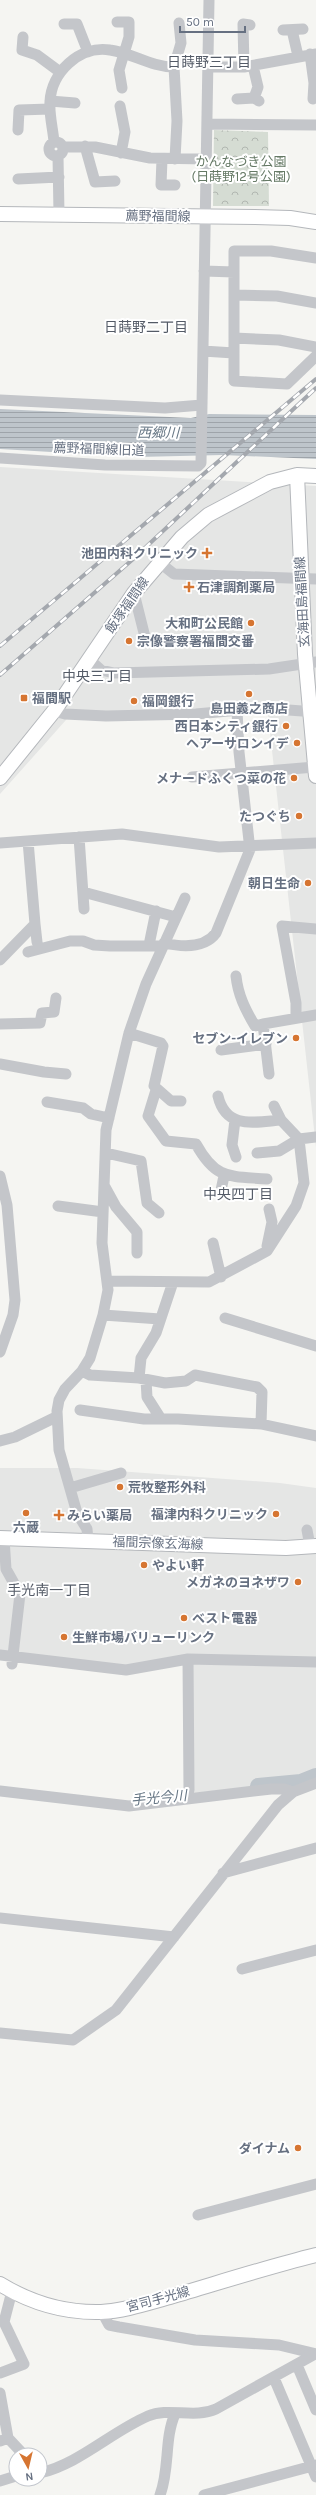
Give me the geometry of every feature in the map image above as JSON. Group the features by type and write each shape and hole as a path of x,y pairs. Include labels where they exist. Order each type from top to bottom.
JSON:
{"main road":[{"name":"薦野福間線","path":"0,214 290,218 316,222"},
{"name":"飯塚福間線","path":"0,778 54,711 134,593 182,537 208,515 270,482 297,476 316,476"},
{"name":"玄海田島福間線","path":"297,476 301,579 311,663 316,771"},
{"name":"福間宗像玄海線","path":"2,1538 286,1548 313,1546"},
{"name":"宮司手光線","path":"6,2288 46,2305 80,2311 102,2312 156,2300 316,2255"}],"street":[{"path":"0,400 165,408 202,408 204,216 208,124 209,0"},
{"path":"117,22 129,22 130,37 123,53 119,70 122,88"},
{"path":"175,159 177,121 174,67 181,43 179,23"},
{"path":"64,24 78,24 88,52"},
{"path":"237,99 256,100 258,86 249,67 243,25"},
{"path":"293,30 298,56"},
{"path":"23,37 22,50 37,55 60,72"},
{"path":"58,214 58,148 50,105 53,87 60,72 74,59 88,52 108,49 151,64 174,67"},
{"path":"209,67 249,67 313,54 314,83 312,99"},
{"path":"18,130 19,110 75,103"},
{"path":"120,106 125,132 121,153"},
{"path":"208,124 316,126"},
{"path":"58,148 85,146 162,159 207,159"},
{"path":"85,146 95,182 115,181"},
{"path":"162,159 161,184 175,185"},
{"path":"18,179 59,177"},
{"path":"316,258 271,251 234,250 234,381 287,384 316,356"},
{"path":"204,271 234,272"},
{"path":"234,295 277,296 316,303"},
{"path":"234,338 279,340 316,347"},
{"path":"203,351 234,353"},
{"name":"薦野福間線旧道","path":"0,458 105,465 200,463 202,408"},
{"path":"159,562 174,574 316,579"},
{"path":"134,593 145,637"},
{"path":"90,660 101,670 114,673 269,669 311,663"},
{"path":"54,711 65,714 106,716 196,714 268,708 313,712"},
{"path":"28,952 70,941 110,946 202,944 211,940 216,933 251,847 249,841 237,710"},
{"path":"192,777 242,772 316,771"},
{"path":"0,843 122,834 196,845 251,847 316,843"},
{"path":"79,837 84,909"},
{"path":"28,841 37,942"},
{"path":"83,892 176,917"},
{"path":"88,1541 87,1529 77,1513 59,1450 56,1417 62,1395 82,1372 90,1358 103,1315 108,1290 102,1242 106,1130 129,1033 146,984 185,898"},
{"path":"149,945 156,911"},
{"path":"0,960 35,924"},
{"path":"296,1018 296,1003 282,926 316,929"},
{"path":"236,976 239,997 255,1026 316,1015"},
{"path":"0,1024 40,1023 42,1014 54,1012 56,998"},
{"path":"263,1024 269,1074"},
{"path":"129,1033 161,1043 163,1046 154,1082 156,1090 148,1116 166,1141 196,1144 205,1160 224,1176 267,1179"},
{"path":"221,1050 266,1044"},
{"path":"0,1064 44,1072 66,1074"},
{"path":"156,1090 171,1101 181,1101"},
{"path":"218,1096 221,1108 234,1120 244,1122 281,1120"},
{"path":"47,1102 83,1108 91,1114 109,1118"},
{"path":"107,1281 209,1282 221,1277 266,1251 302,1195 304,1183 299,1139 281,1120 274,1106"},
{"path":"234,1120 232,1145 236,1157"},
{"path":"257,1153 279,1151 299,1139 316,1137"},
{"path":"106,1154 141,1161 147,1203 158,1213"},
{"path":"0,1176 7,1205 15,1300 13,1314 0,1352"},
{"path":"220,1195 224,1176"},
{"path":"105,1187 116,1207 137,1232 137,1253"},
{"path":"58,1206 103,1212"},
{"path":"266,1251 272,1222 269,1209"},
{"path":"213,1243 221,1277"},
{"path":"161,1419 147,1397 142,1379 141,1358 156,1333 172,1282"},
{"path":"103,1315 160,1319"},
{"path":"226,1318 316,1346"},
{"path":"82,1372 90,1375 177,1383 195,1375 257,1387 262,1392 261,1424"},
{"path":"80,1410 144,1419 261,1424 316,1436"},
{"path":"0,1441 15,1437 56,1417"},
{"path":"70,1488 121,1474"},
{"path":"307,1530 313,1546"},
{"path":"2,1538 6,1569 20,1594 12,1661"},
{"path":"0,1656 12,1661"},
{"path":"0,1663 12,1661 78,1668 126,1670 188,1662 316,1662"},
{"path":"188,1662 189,1790"},
{"path":"0,2033 73,2040 116,2010 174,1937 222,1873 278,1805 294,1792 316,1783"},
{"path":"0,1792 129,1806 271,1789 284,1789 294,1792"},
{"path":"222,1873 316,1848"},
{"path":"0,1918 174,1937"},
{"path":"242,1969 316,1950"},
{"path":"198,2215 316,2184"},
{"path":"0,2373 24,2364 2,2322 6,2288"},
{"path":"102,2312 109,2325 114,2326 195,2340 279,2345 315,2354"},
{"path":"48,2468 76,2457 148,2416 166,2412 176,2414 206,2414 274,2378 315,2354"},
{"path":"297,2365 316,2410"},
{"path":"274,2378 314,2466 316,2477"},
{"path":"0,2393 4,2439 14,2447"},
{"path":"160,2495 167,2470 172,2423 176,2414"},
{"path":"204,2495 314,2466"}],"shaded area":[{"path":"0,467 316,486 316,1147 267,705 196,711 74,711 0,794"},
{"path":"0,1468 77,1468 280,1483 316,1488 316,1778 301,1782 193,1793 191,1657 125,1667 0,1655"}],"green space":[{"name":"かんなづき公園 (日蒔野12号公園)","path":"214,130 268,132 269,206 213,206"}],"water":[{"name":"西郷川","path":"0,409 191,418 209,414 316,415 316,459 223,455 137,457 0,449"}],"waterway":[{"name":"手光今川","path":"258,1786 301,1782 316,1776"}],"railway":[{"path":"0,646 316,379"},
{"path":"0,675 132,560 316,388"}],"place":[{"name":"池田内科クリニック","path":"207,553"},
{"name":"石津調剤薬局","path":"189,587"},
{"name":"大和町公民館","path":"251,623"},
{"name":"宗像警察署福間交番","path":"129,641"},
{"name":"島田義之商店","path":"249,694"},
{"name":"福間駅","path":"24,698"},
{"name":"福岡銀行","path":"134,701"},
{"name":"西日本シティ銀行","path":"286,726"},
{"name":"ヘアーサロンイデ","path":"297,743"},
{"name":"メナードふくつ菜の花","path":"294,778"},
{"name":"たつぐち","path":"299,816"},
{"name":"朝日生命","path":"308,883"},
{"name":"セブン-イレブン","path":"296,1038"},
{"name":"荒牧整形外科","path":"120,1487"},
{"name":"六蔵","path":"26,1513"},
{"name":"福津内科クリニック","path":"276,1514"},
{"name":"みらい薬局","path":"59,1515"},
{"name":"やよい軒","path":"144,1565"},
{"name":"メガネのヨネザワ","path":"298,1582"},
{"name":"ベスト電器","path":"184,1618"},
{"name":"生鮮市場バリューリンク","path":"64,1637"},
{"name":"ダイナム","path":"298,2148"}],"district":[{"name":"日蒔野三丁目","path":"209,62"},
{"name":"日蒔野二丁目","path":"146,327"},
{"name":"中央三丁目","path":"97,676"},
{"name":"中央四丁目","path":"238,1194"},
{"name":"手光南一丁目","path":"49,1590"}]}
